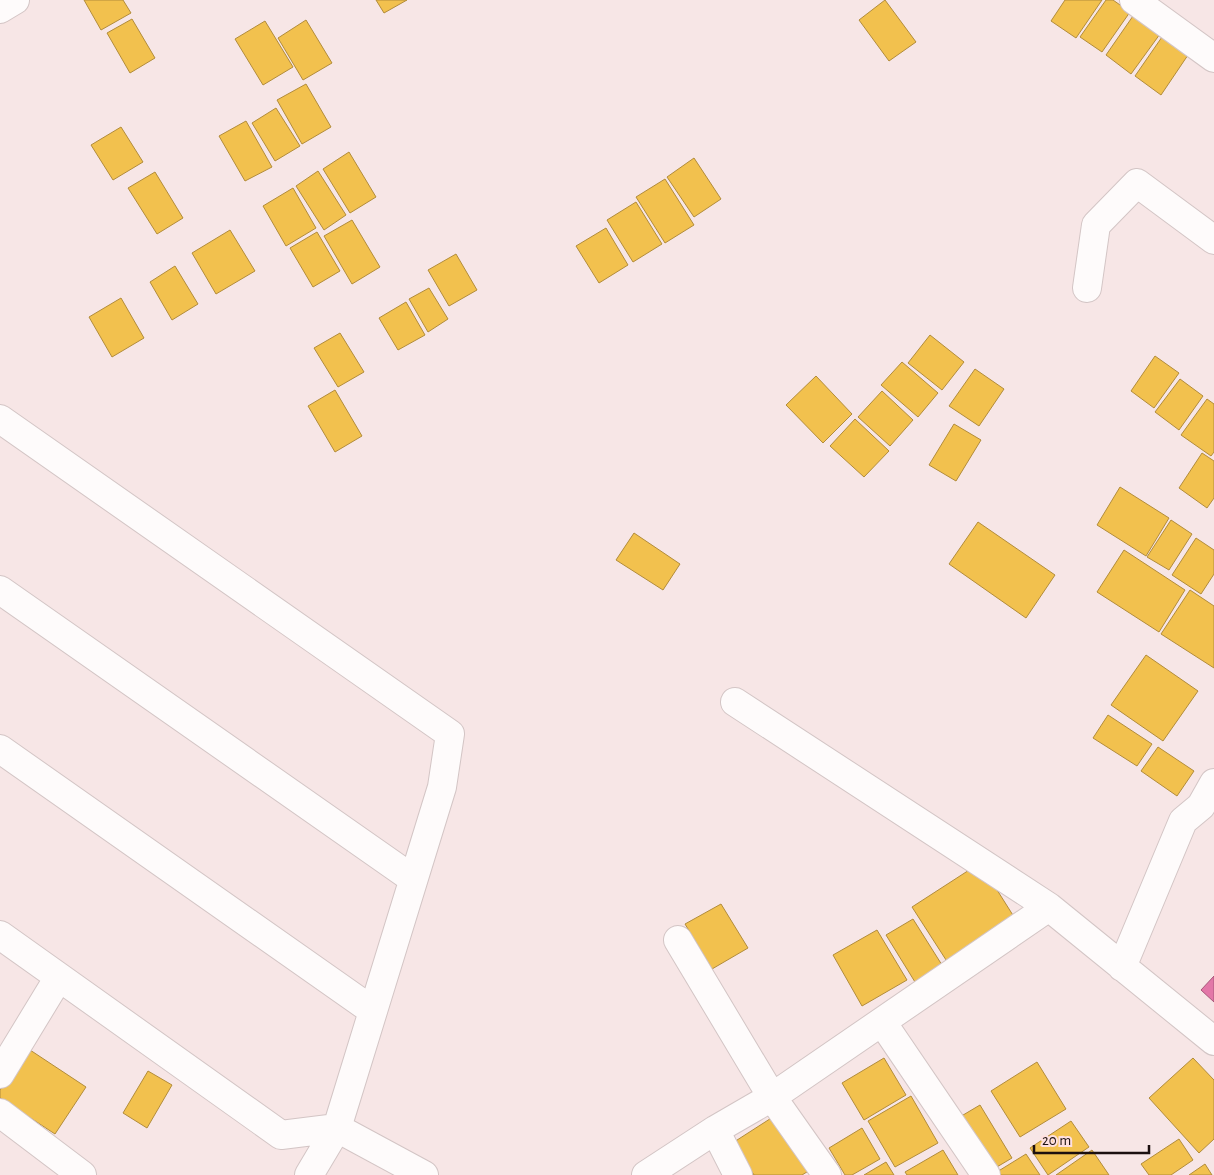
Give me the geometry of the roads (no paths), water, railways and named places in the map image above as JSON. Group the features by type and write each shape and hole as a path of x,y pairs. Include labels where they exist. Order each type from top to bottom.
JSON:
{"street":[{"path":"0,9 15,0"},
{"path":"1134,0 1214,58"},
{"path":"1087,288 1096,225 1137,182 1214,240"},
{"path":"0,419 450,734 442,786 337,1128 309,1175"},
{"path":"0,590 413,879"},
{"path":"735,702 1050,906 1214,1041"},
{"path":"0,749 373,1011"},
{"path":"1122,967 1183,821 1201,806 1214,783"},
{"path":"646,1175 772,1096 1050,906"},
{"path":"0,935 281,1135 337,1128 424,1175"},
{"path":"678,940 772,1096 827,1175"},
{"path":"0,1074 60,978"},
{"path":"882,1022 986,1175"},
{"path":"0,1113 82,1175"},
{"path":"715,1130 738,1175"}]}
